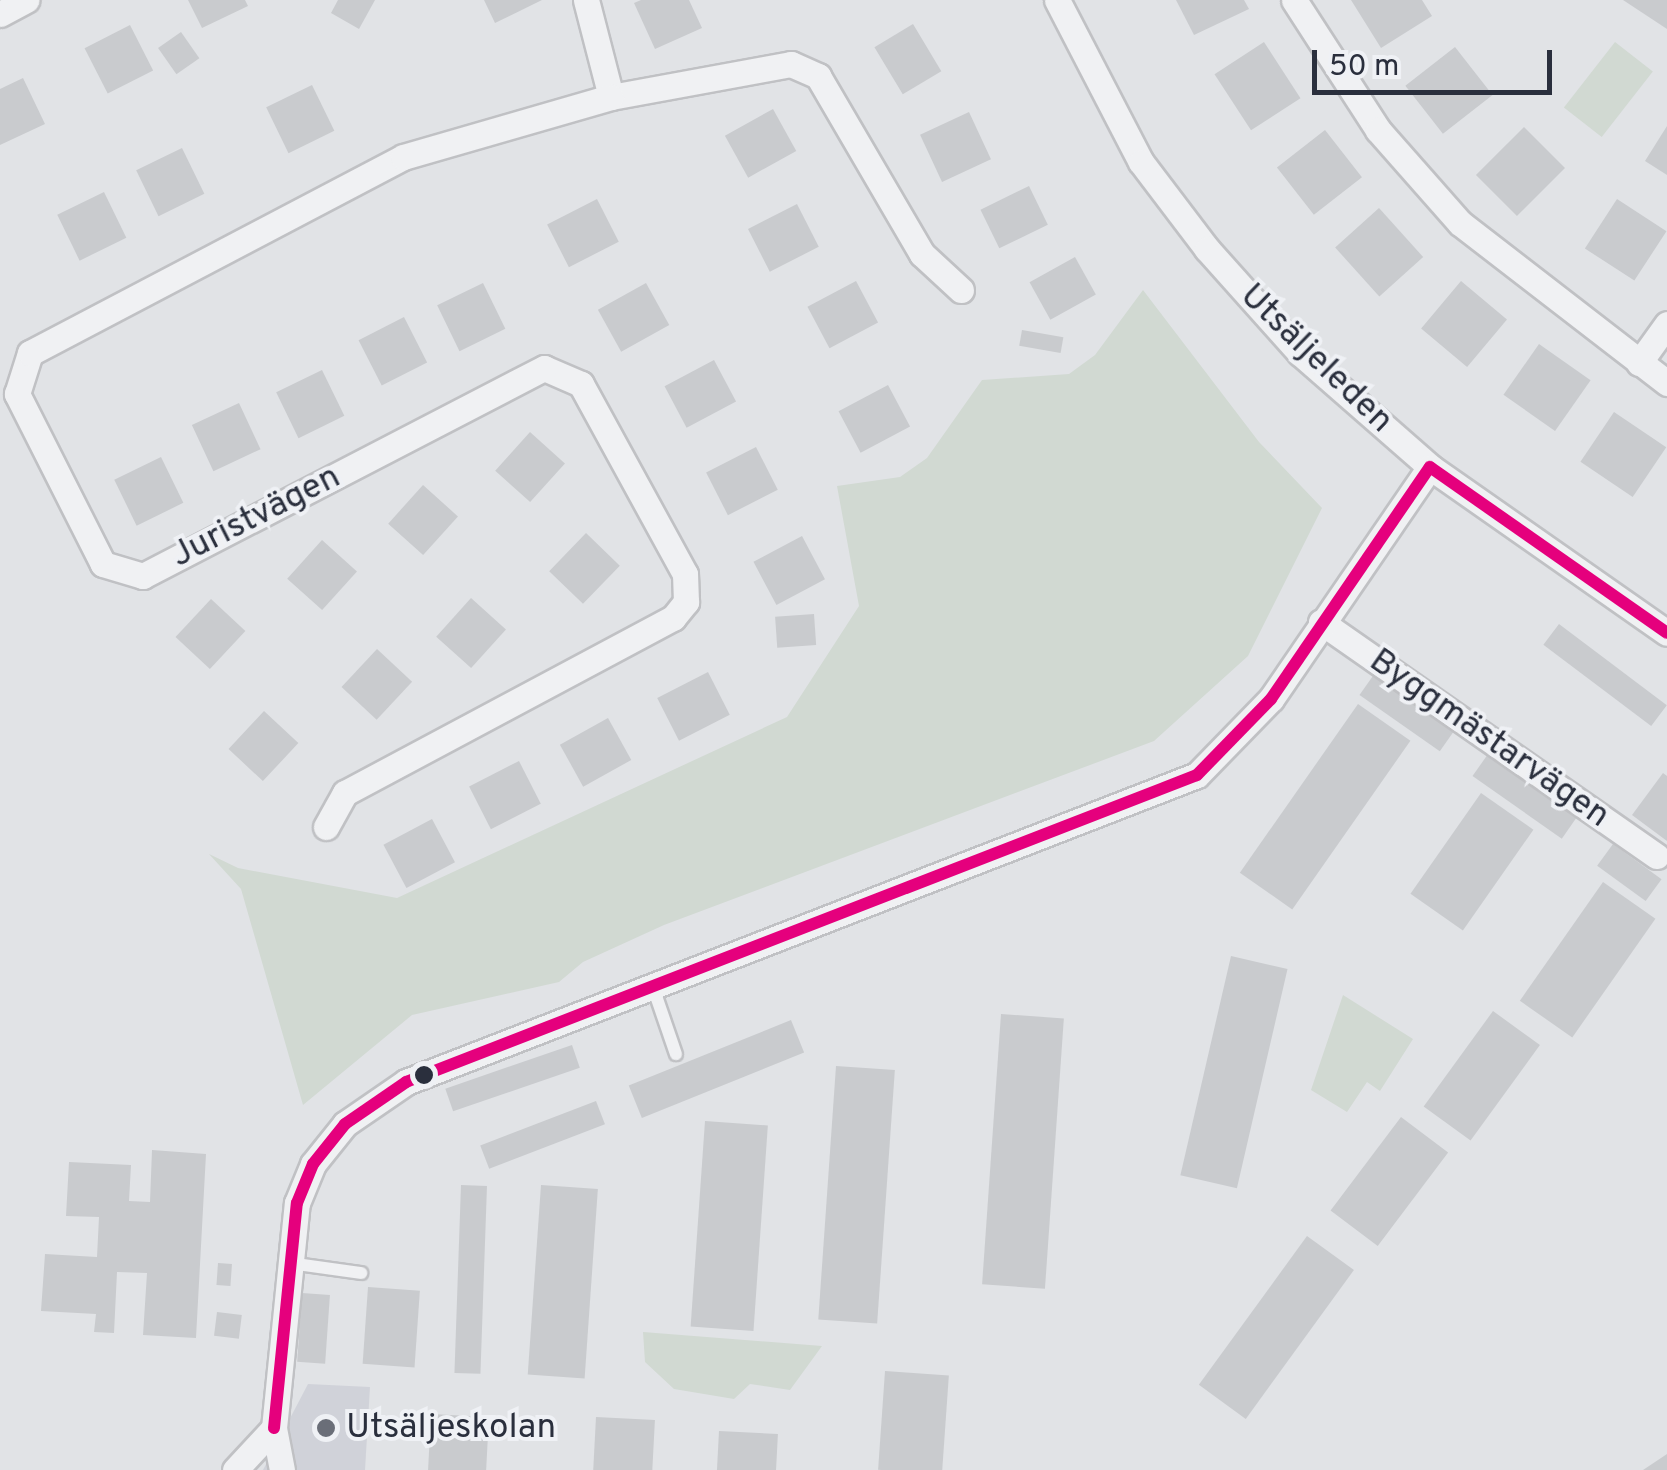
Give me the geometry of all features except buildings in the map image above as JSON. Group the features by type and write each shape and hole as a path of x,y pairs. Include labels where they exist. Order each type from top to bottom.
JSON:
{"street":[{"path":"0,14 26,0"},
{"path":"586,0 612,97 791,64 818,76 922,254 961,290"},
{"name":"Utsäljeleden","path":"1056,0 1141,162 1207,249 1300,354 1430,467 1667,633"},
{"path":"1294,0 1378,130 1460,224 1667,383"},
{"name":"Juristvägen","path":"326,827 345,794 672,618 686,602 684,574 581,384 544,368 143,576 102,564 17,394 30,354 403,157 612,97"},
{"path":"1639,363 1667,324"},
{"path":"282,1470 274,1428 287,1262 302,1190 313,1164 345,1124 406,1082 1197,775 1272,699 1430,467"},
{"name":"Byggmästarvägen","path":"1321,622 1656,856"},
{"path":"235,1470 274,1428"}],"lane":[{"path":"653,987 676,1054"},
{"path":"287,1262 361,1274"}],"shaded area":[{"path":"1615,42 1653,72 1602,137 1564,107"},
{"path":"1143,290 1259,442 1322,508 1248,656 1154,741 664,925 583,962 559,982 412,1015 303,1105 241,889 209,854 238,868 397,898 787,717 859,606 837,486 900,477 927,458 982,380 1069,374 1095,355"},
{"path":"1343,995 1413,1039 1380,1091 1367,1082 1347,1112 1311,1090"},
{"path":"643,1332 822,1346 790,1390 750,1384 734,1399 674,1389 645,1362"},
{"name":"Utsäljeskolan","path":"308,1384 370,1387 365,1470 263,1470"}],"transit line":[{"path":"1430,467 1667,633"},
{"path":"274,1428 297,1203 313,1164 345,1124 406,1082 1197,775 1271,699 1430,467"}],"place":[{"name":"Utsäljeskolan","path":"326,1428"}]}
